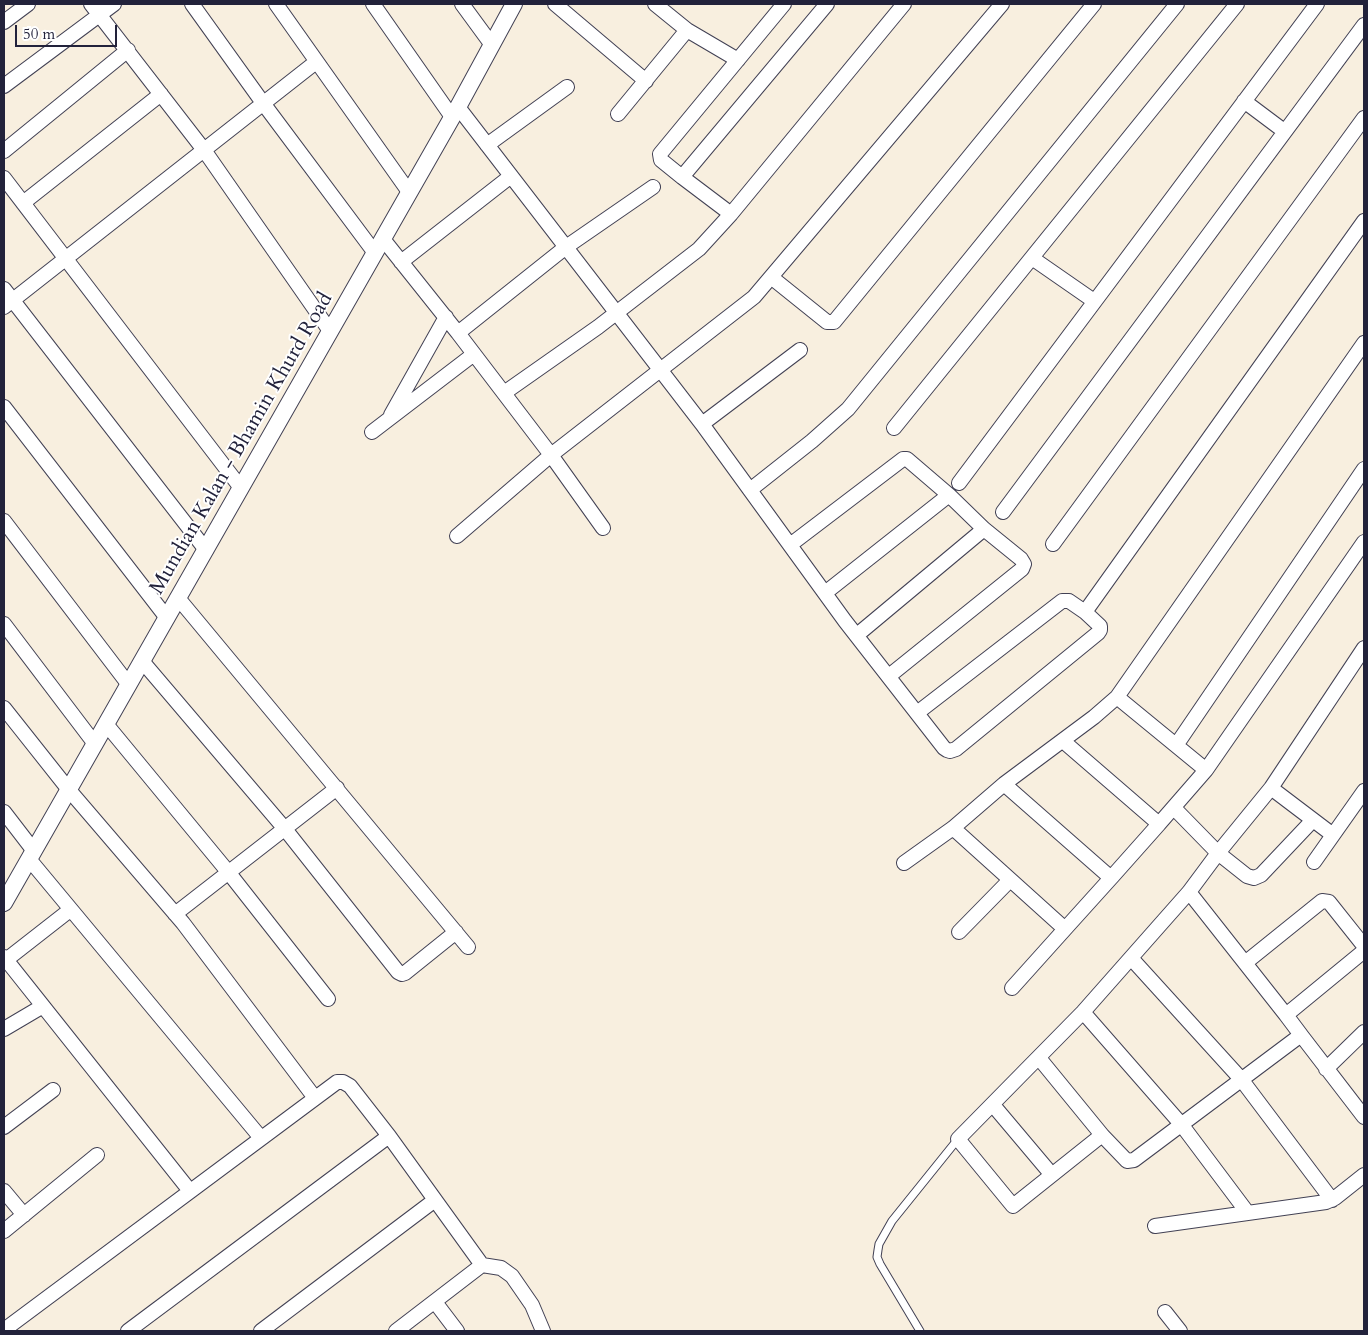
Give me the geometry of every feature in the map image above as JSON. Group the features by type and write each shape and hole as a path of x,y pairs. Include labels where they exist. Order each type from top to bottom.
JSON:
{"street":[{"path":"4,22 28,4"},
{"path":"91,4 204,150 330,331"},
{"path":"4,86 114,4"},
{"path":"192,4 263,103 379,246 401,262 446,317 551,455 603,528"},
{"path":"276,4 409,192"},
{"path":"373,4 455,112 487,145 617,312 702,424 825,593 888,676 944,748 953,751 1098,633 1100,630 1099,624 1069,601 1062,601 917,713"},
{"path":"462,4 492,45"},
{"name":"Mundian Kalan - Bhamin Khurd Road","path":"4,903 379,246 514,4"},
{"path":"555,4 646,80"},
{"path":"656,4 687,30 738,60"},
{"path":"731,214 661,160 660,154 784,4"},
{"path":"682,176 828,4"},
{"path":"504,393 617,312 700,249 904,4"},
{"path":"457,536 551,455 750,300 772,277 1002,4"},
{"path":"772,277 827,322 834,322 1094,4"},
{"path":"750,490 812,441 848,409 1177,4"},
{"path":"894,428 1237,4"},
{"path":"959,483 1317,4"},
{"path":"1003,512 1364,25"},
{"path":"618,114 687,30"},
{"path":"4,151 128,50"},
{"path":"206,550 7,298 65,258 316,62"},
{"path":"487,145 567,87"},
{"path":"23,203 161,94"},
{"path":"1244,102 1284,131"},
{"path":"1054,544 1364,118"},
{"path":"401,262 511,176"},
{"path":"4,178 241,488"},
{"path":"458,333 566,247 653,187"},
{"path":"1085,612 1364,221"},
{"path":"1032,258 1094,301"},
{"path":"388,420 446,317"},
{"path":"904,863 953,828 1004,784 1107,708 1364,342"},
{"path":"702,424 800,350"},
{"path":"372,432 474,354"},
{"path":"4,407 167,618"},
{"path":"790,545 906,458 984,529 1021,559 1024,564 1022,569 888,676"},
{"path":"1177,744 1364,469"},
{"path":"825,593 949,496"},
{"path":"4,521 129,685"},
{"path":"857,635 984,529"},
{"path":"1012,988 1206,770 1364,542"},
{"path":"178,598 468,947"},
{"path":"4,624 95,744"},
{"path":"1102,1135 1013,1206 958,1139 1083,1012 1189,892 1218,852 1271,788 1364,648"},
{"path":"142,661 285,829 398,972 405,973 456,932"},
{"path":"1117,696 1206,770"},
{"path":"4,708 69,790 175,914 315,1098"},
{"path":"106,724 229,873 328,999"},
{"path":"1063,741 1159,824"},
{"path":"1004,784 1111,878"},
{"path":"175,914 337,788"},
{"path":"1271,788 1332,835"},
{"path":"1314,862 1364,791"},
{"path":"1174,808 1218,852 1247,876 1254,878 1261,875 1313,820"},
{"path":"4,812 31,855 70,910 262,1138"},
{"path":"953,828 1065,929"},
{"path":"959,932 1010,880"},
{"path":"1189,892 1326,1069 1360,1102 1364,1117"},
{"path":"1245,963 1322,901 1329,902 1364,946"},
{"path":"70,910 5,958 190,1191"},
{"path":"1286,1015 1364,951"},
{"path":"1131,958 1241,1079 1332,1200"},
{"path":"4,1029 43,1006"},
{"path":"1083,1012 1181,1124 1247,1212"},
{"path":"1326,1069 1364,1032"},
{"path":"1038,1058 1102,1135 1129,1162 1301,1035"},
{"path":"4,1331 337,1082 343,1082 350,1086 389,1136 482,1265 500,1268 512,1276 532,1304 542,1331"},
{"path":"4,1127 52,1090"},
{"path":"993,1105 1052,1175"},
{"path":"128,1331 389,1136"},
{"path":"4,1231 97,1155"},
{"path":"1155,1226 1326,1202 1332,1200 1364,1175"},
{"path":"4,1191 24,1215"},
{"path":"261,1331 435,1200"},
{"path":"396,1331 482,1265"},
{"path":"435,1302 458,1331"},
{"path":"1165,1312 1180,1331"}],"lane":[{"path":"920,1331 880,1264 877,1257 879,1244 892,1222 958,1139"}]}
